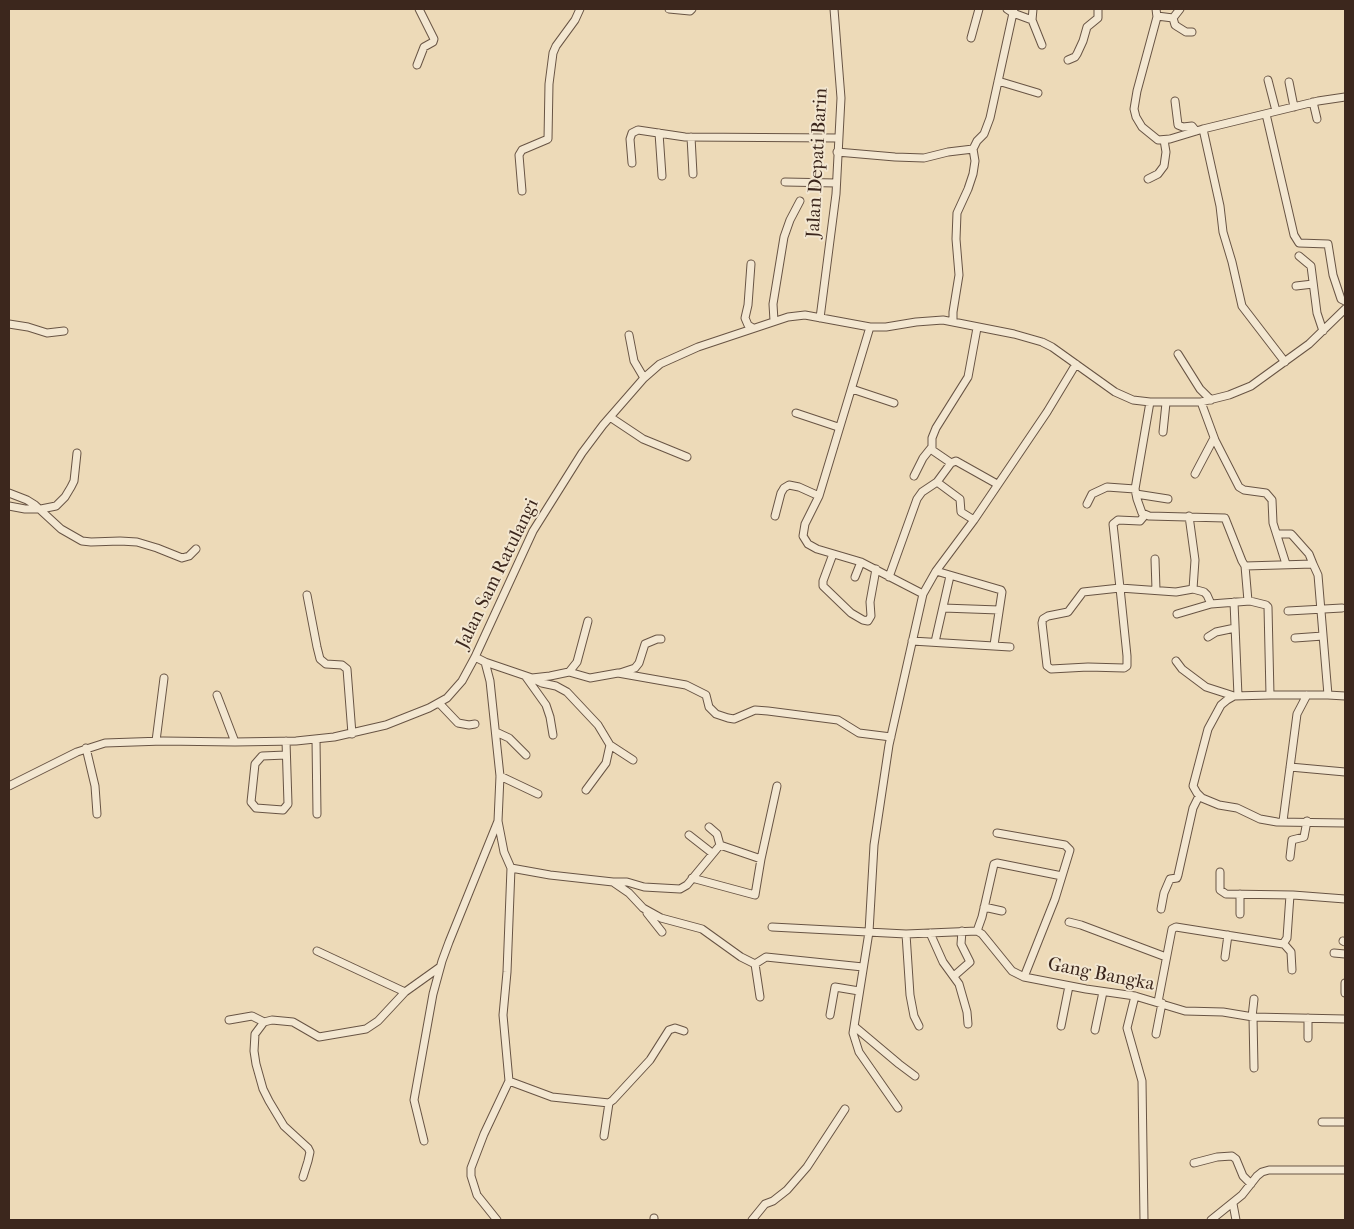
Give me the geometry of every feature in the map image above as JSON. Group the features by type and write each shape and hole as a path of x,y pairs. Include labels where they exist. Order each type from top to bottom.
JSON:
{"street":[{"path":"417,65 424,47 433,42 434,39 419,9"},
{"path":"522,191 519,155 522,150 548,139 548,84 553,52 580,9"},
{"path":"669,9 692,9"},
{"name":"Jalan Depati Barin","path":"820,318 833,230 841,98 834,9"},
{"path":"971,38 979,9"},
{"path":"1034,9 1032,20 1042,44"},
{"path":"1068,60 1077,54 1087,27 1098,18 1098,9"},
{"path":"1173,18 1180,9"},
{"path":"953,322 959,275 956,239 957,212 973,174 975,161 973,149 988,126 1011,10 1032,20"},
{"path":"1173,18 1157,12 1134,109 1142,127 1158,140 1313,102 1345,97"},
{"path":"1173,18 1175,25 1186,32 1192,32"},
{"path":"998,80 1038,92"},
{"path":"1268,80 1276,111"},
{"path":"1288,82 1294,107"},
{"path":"1175,101 1178,125 1183,127 1192,126 1200,130 1220,206 1223,232 1242,306 1285,362"},
{"path":"1313,102 1317,118"},
{"path":"1266,114 1294,235 1299,243 1328,244 1333,275 1341,299 1345,301"},
{"path":"632,163 630,146 632,133 638,130 691,137 838,138"},
{"path":"659,133 662,176"},
{"path":"691,137 693,174"},
{"path":"1148,179 1158,174 1164,166 1166,152 1164,140"},
{"path":"837,152 924,158 948,152 973,149"},
{"path":"785,182 836,183"},
{"path":"774,321 773,304 784,237 800,201"},
{"path":"1299,256 1311,266 1317,313 1323,331"},
{"path":"751,264 748,305 745,318 748,325 753,328"},
{"path":"1296,286 1313,284"},
{"name":"Jalan Sam Ratulangi","path":"9,786 86,748 105,743 316,739 352,734 386,725 439,703 456,690 475,657 533,531 582,453 644,378 660,364 698,347 788,317 805,316 870,327 886,327 943,320 1034,339 1052,347 1114,392 1133,400 1166,403 1201,402 1229,395 1251,386 1310,344 1344,314"},
{"path":"9,324 28,326 47,333 64,331"},
{"path":"870,327 852,389 838,427 819,496 805,524 802,536 808,544 862,562 923,594"},
{"path":"914,476 923,458 931,448 936,428 968,377 977,328"},
{"path":"629,336 634,361 644,378"},
{"path":"1178,354 1205,395 1211,400"},
{"path":"898,1108 859,1052 853,1033 869,932 874,845 891,737 923,594 936,571 974,520 1047,412 1076,364"},
{"path":"852,389 894,403"},
{"path":"1150,402 1136,492 1140,509 1145,515 1225,518 1245,566 1248,601"},
{"path":"1201,402 1214,438 1239,487 1244,490 1266,492 1269,496 1273,506 1273,524 1286,564"},
{"path":"1163,432 1166,403"},
{"path":"796,414 838,427"},
{"path":"610,417 643,438 687,457"},
{"path":"1195,474 1214,438"},
{"path":"931,448 934,453 951,463"},
{"path":"9,506 25,509 52,508 65,497 74,481 77,453"},
{"path":"889,577 917,499 922,492 937,482 951,463 956,461 997,484"},
{"path":"937,482 960,498 961,512 974,520"},
{"path":"775,516 781,493 789,485 819,496"},
{"path":"1087,504 1092,494 1107,487 1168,499"},
{"path":"9,493 27,500 41,509 61,529 82,541 137,542 182,558 189,556 196,549"},
{"path":"1145,515 1140,521 1118,520 1113,523 1120,588 1128,656 1127,666 1124,668 1048,668 1043,619 1068,612 1079,596 1086,590 1120,588 1176,592 1192,589 1207,594 1211,604"},
{"path":"1189,516 1195,560 1192,589"},
{"path":"1277,534 1291,534 1310,554 1318,575 1328,694"},
{"path":"834,554 823,581 823,586 851,613 863,620 868,621 871,616 870,602 876,569"},
{"path":"1155,559 1156,590"},
{"path":"855,577 862,562"},
{"path":"1245,566 1313,564"},
{"path":"936,571 1001,590 994,645"},
{"path":"935,642 950,576"},
{"path":"307,596 320,658 326,664 342,665 348,673 352,734"},
{"path":"1177,614 1211,604 1234,602 1248,601 1264,604 1268,607 1270,695"},
{"path":"1234,602 1236,696"},
{"path":"943,608 999,610"},
{"path":"1288,611 1342,608"},
{"path":"570,672 577,662 588,621"},
{"path":"1208,637 1216,632 1235,628"},
{"path":"1295,638 1323,636"},
{"path":"528,676 550,676 570,672 590,678 618,673 635,668 642,656 645,644 662,639"},
{"path":"912,641 1010,647"},
{"path":"475,657 542,683 556,686 567,692 598,725 610,745 633,760"},
{"path":"1176,661 1182,669 1206,687 1236,696 1328,694 1345,696"},
{"path":"485,662 490,681 500,776 498,821 504,852 511,868 507,972 503,1015 509,1081 484,1134 471,1168 470,1176 477,1195 497,1220"},
{"path":"618,673 686,685 706,695 709,707 718,716 734,719 755,710 768,711 838,720 859,733 891,737"},
{"path":"528,676 546,705 553,735"},
{"path":"156,741 164,678"},
{"path":"217,695 235,742"},
{"path":"1283,821 1297,714 1307,695"},
{"path":"1236,696 1221,705 1208,729 1193,786 1199,796 1219,805 1237,808 1260,819 1345,823"},
{"path":"439,703 458,723 475,724"},
{"path":"496,732 509,738 526,756"},
{"path":"316,739 317,814"},
{"path":"286,741 288,804 283,810 256,808 252,802 255,764 262,756 286,755"},
{"path":"586,790 606,762 610,745"},
{"path":"86,748 95,786 97,814"},
{"path":"1290,767 1345,772"},
{"path":"500,776 538,794"},
{"path":"692,878 755,895 777,786"},
{"path":"1161,909 1164,893 1170,879 1177,878 1193,808 1199,796"},
{"path":"424,1141 414,1100 433,994 449,942 498,821"},
{"path":"1290,857 1292,840 1304,838 1307,821"},
{"path":"709,827 717,834 720,845"},
{"path":"997,833 1069,847 1070,850 1055,899 1024,977"},
{"path":"690,835 712,853"},
{"path":"511,868 550,875 631,883 644,887 680,889 686,885 720,845"},
{"path":"720,845 761,860"},
{"path":"772,927 906,934 977,931 996,864 1062,876"},
{"path":"1220,872 1220,888 1226,894 1290,895 1345,900"},
{"path":"613,882 629,893 662,932"},
{"path":"1240,894 1240,914"},
{"path":"1284,944 1287,938 1290,895"},
{"path":"984,907 1002,911"},
{"path":"643,908 661,918 702,930 755,964"},
{"path":"1068,922 1166,957"},
{"path":"1156,1034 1170,931 1174,927 1284,944 1292,952 1292,970"},
{"path":"954,976 970,962 961,944 962,931"},
{"name":"Gang Bangka","path":"977,931 982,934 1012,971 1024,977 1135,996 1185,1011 1223,1012 1252,1017 1345,1019"},
{"path":"906,934 910,1000 919,1026"},
{"path":"930,934 943,962 954,976 961,991 967,1012 968,1024"},
{"path":"1226,957 1228,935"},
{"path":"318,951 405,992"},
{"path":"1334,953 1345,954"},
{"path":"755,964 766,957 863,968"},
{"path":"755,964 760,997"},
{"path":"303,1177 308,1161 308,1148 280,1122 263,1089 256,1064 255,1034 264,1022 272,1020 293,1022 319,1037 366,1029 378,1021 405,992 440,967"},
{"path":"1345,983 1345,993"},
{"path":"1061,1026 1069,986"},
{"path":"830,1014 834,988 859,991"},
{"path":"1096,1030 1103,992"},
{"path":"1135,996 1127,1028 1142,1081 1144,1220"},
{"path":"1254,999 1252,1017 1254,1068"},
{"path":"229,1020 252,1016 264,1022"},
{"path":"1308,1018 1308,1038"},
{"path":"855,1027 915,1076"},
{"path":"604,1136 609,1103 650,1060 669,1030 674,1028 684,1031"},
{"path":"509,1081 552,1097 609,1103"},
{"path":"752,1220 761,1208 787,1190 802,1173 845,1109"},
{"path":"1322,1122 1345,1122"},
{"path":"1194,1163 1217,1157 1232,1156 1236,1159 1243,1176 1251,1184"},
{"path":"1211,1220 1242,1196 1257,1176 1269,1170 1345,1170"},
{"path":"1233,1204 1236,1220"}]}
